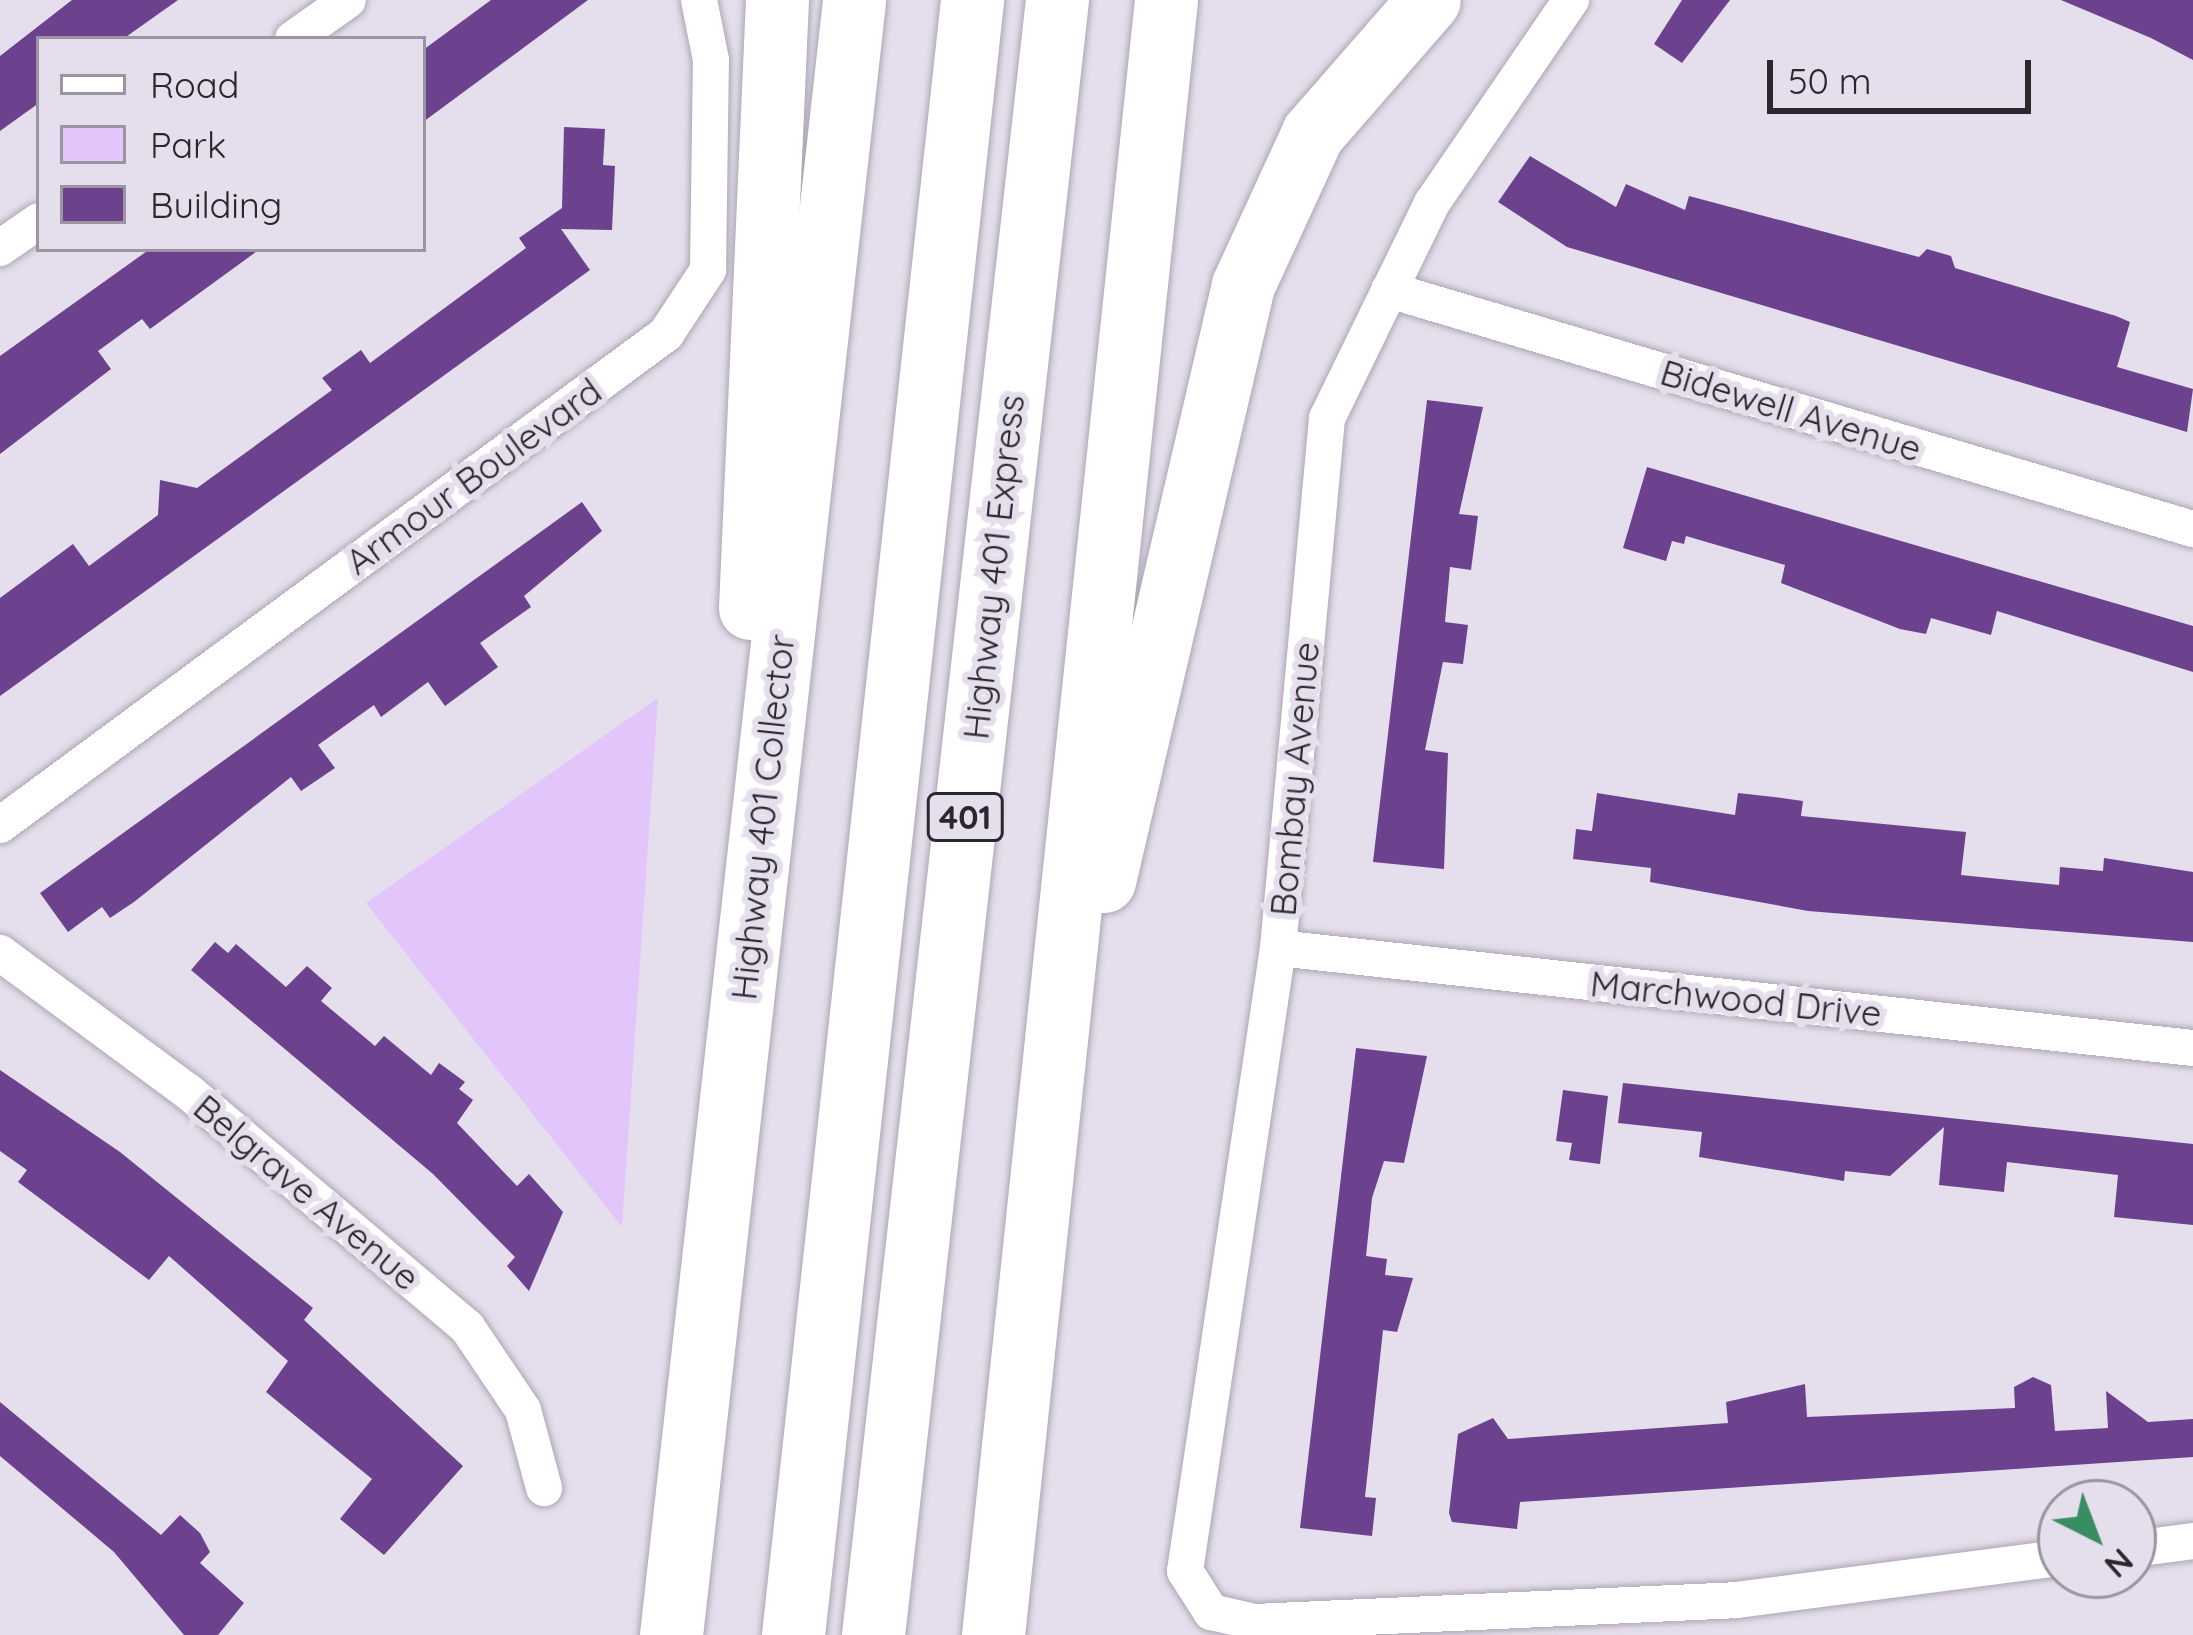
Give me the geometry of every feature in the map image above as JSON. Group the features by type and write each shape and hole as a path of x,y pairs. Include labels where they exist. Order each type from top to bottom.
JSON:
{"highway":[{"path":"773,702 745,588 779,97 777,0"},
{"name":"Highway 401 Collector","path":"671,1635 854,0"},
{"name":"401","path":"793,1635 972,0"},
{"name":"Highway 401 Express","path":"873,1635 1058,0"},
{"path":"993,1635 1166,0"},
{"path":"1057,1005 1087,949 1243,285 1313,133 1429,0"}],"street":[{"path":"297,36 348,0"},
{"name":"Armour Boulevard","path":"0,825 665,334 708,270 711,60 699,0"},
{"name":"Bombay Avenue","path":"1571,0 1432,203 1327,418 1278,948 1185,1571 1211,1612 1255,1622 1734,1617"},
{"path":"2,242 36,222"},
{"name":"Bidewell Avenue","path":"1389,290 2193,530"},
{"name":"Marchwood Drive","path":"1278,948 2193,1048"},
{"name":"Belgrave Avenue","path":"0,953 190,1093 467,1327 523,1409 544,1488"},
{"path":"2157,1546 2193,1541"},
{"path":"1734,1617 2037,1562"}],"green space":[{"path":"658,698 622,1227 366,903"}],"building":[{"path":"72,0 178,0 127,36 36,36 36,105 0,131 0,56"},
{"path":"491,0 588,0 426,120 426,48"},
{"path":"1682,0 1730,0 1682,63 1654,44"},
{"path":"2061,0 2193,0 2193,60 2151,38"},
{"path":"564,127 605,129 603,165 615,166 612,230 561,229 590,270 0,696 0,598 73,544 89,566 158,515 160,480 197,488 332,390 322,378 361,350 370,363 526,248 519,238 562,208"},
{"path":"1530,156 1616,207 1626,184 1685,210 1689,196 1919,257 1927,249 1951,256 1955,268 2116,316 2130,322 2117,367 2193,389 2187,432 1567,247 1498,202"},
{"path":"146,252 256,252 150,329 142,319 98,351 111,369 0,454 0,356"},
{"path":"1427,400 1483,407 1459,514 1478,516 1471,570 1450,567 1445,622 1468,625 1463,664 1443,662 1425,750 1448,753 1444,869 1373,862"},
{"path":"1647,467 2193,626 2193,672 1997,611 1991,635 1931,618 1926,634 1900,629 1781,583 1785,565 1686,536 1684,544 1672,541 1666,561 1623,548"},
{"path":"582,502 602,531 524,596 531,607 480,643 498,667 445,706 428,682 381,717 374,705 318,745 335,768 301,791 291,777 134,902 110,918 102,907 68,932 40,893"},
{"path":"1597,793 1735,815 1738,793 1803,801 1801,816 1966,832 1961,875 2059,885 2060,867 2103,871 2104,858 2193,872 2193,942 1808,911 1650,882 1651,868 1573,859 1576,829 1592,831"},
{"path":"215,942 228,953 236,944 286,987 307,966 332,988 321,1001 375,1046 384,1036 431,1075 439,1063 465,1082 459,1089 473,1100 457,1123 517,1186 529,1174 563,1212 529,1291 507,1266 515,1257 433,1174 191,970"},
{"path":"1356,1048 1427,1056 1404,1163 1384,1161 1372,1198 1366,1256 1387,1259 1385,1275 1413,1278 1397,1332 1383,1330 1365,1497 1376,1498 1372,1536 1300,1528"},
{"path":"0,1070 120,1152 313,1308 304,1320 463,1466 384,1555 340,1519 372,1479 266,1392 288,1361 169,1256 149,1280 18,1182 27,1170 0,1151"},
{"path":"1623,1083 2193,1144 2193,1225 2114,1217 2118,1175 2007,1162 2004,1192 1939,1185 1944,1127 1890,1176 1845,1171 1844,1181 1699,1157 1702,1132 1618,1123"},
{"path":"1563,1090 1608,1096 1600,1164 1569,1160 1572,1143 1556,1141"},
{"path":"2033,1377 2051,1385 2055,1431 2108,1428 2106,1391 2148,1422 2193,1419 2193,1457 1520,1502 1517,1529 1452,1522 1449,1513 1458,1434 1493,1418 1508,1439 1728,1423 1726,1402 1805,1384 1807,1417 2015,1408 2014,1387"},
{"path":"0,1402 161,1535 180,1515 200,1533 210,1552 200,1563 244,1603 218,1635 184,1635 114,1552 0,1456"}]}
